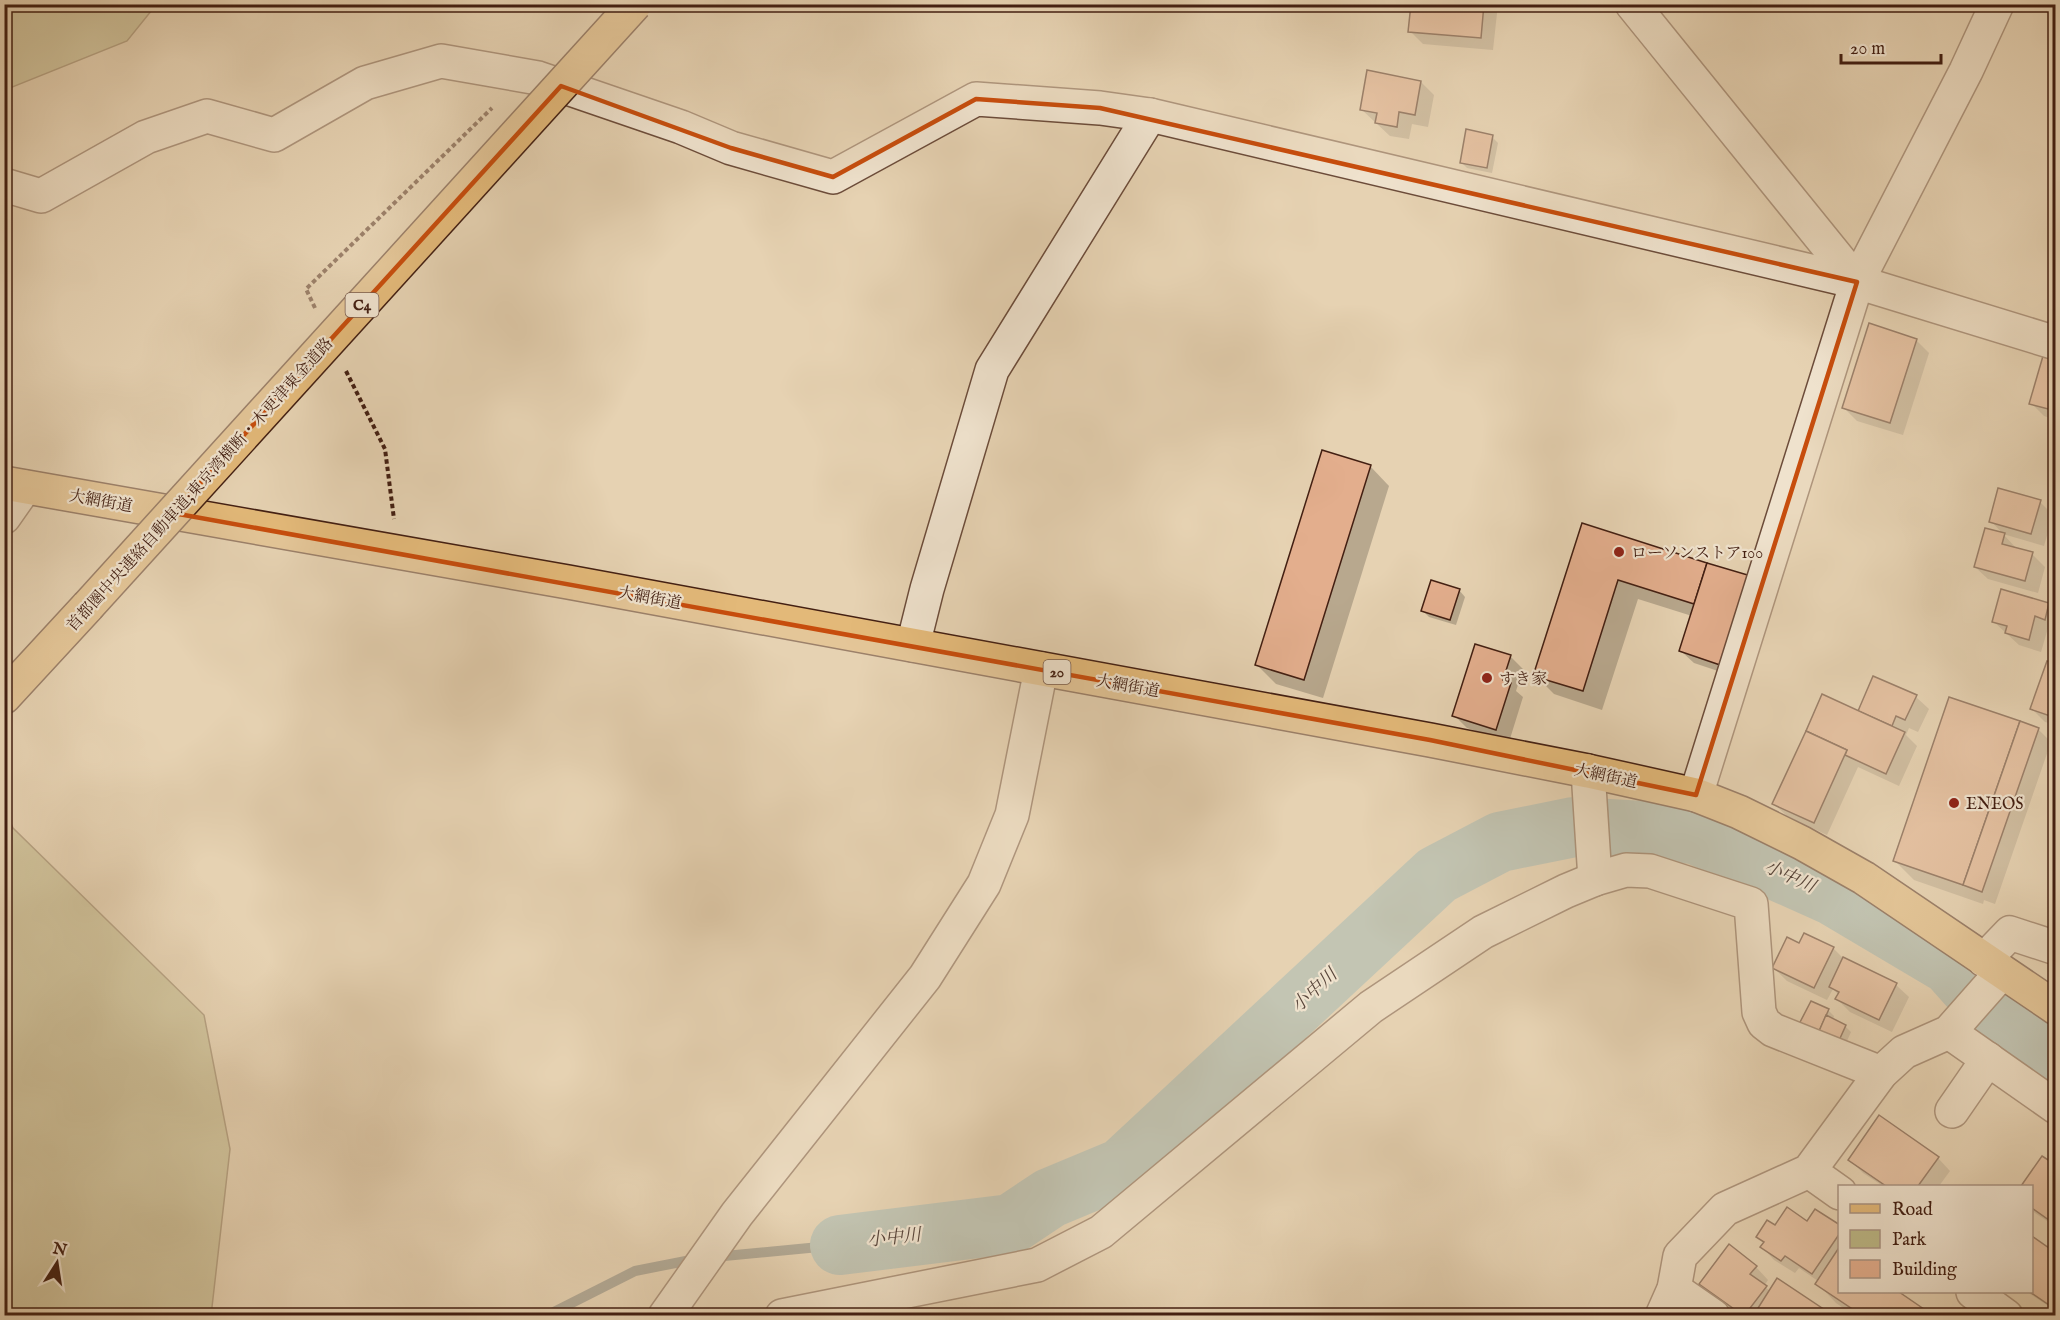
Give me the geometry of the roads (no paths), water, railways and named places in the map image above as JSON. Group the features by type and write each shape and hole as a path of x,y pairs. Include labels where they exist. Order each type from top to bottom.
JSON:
{"main road":[{"name":"首都圏中央連絡自動車道;東京湾横断・木更津東金道路","path":"4,697 635,4"},
{"name":"大網街道","path":"15,485 913,645 1588,771 1696,795 1739,812 1856,873 2055,1008"}],"street":[{"path":"1632,4 1857,282"},
{"path":"1696,795 1857,282 1966,71 1997,4"},
{"path":"4,185 41,196 146,137 207,116 274,135 365,83 441,61 538,78 681,127 731,148 833,177 976,99 1100,108 1150,116 1857,282 2055,343"},
{"path":"913,645 927,589 992,370 1150,116"},
{"path":"4,517 15,485"},
{"path":"665,1316 736,1214 925,977 984,884 1012,815 1041,669"},
{"path":"1588,771 1595,879"},
{"path":"782,1316 1037,1265 1101,1232 1371,1007 1483,932 1595,879 1626,870 1650,872 1751,904 1759,1012 1764,1023 1773,1030 1881,1073"},
{"path":"1713,1316 1668,1302 1680,1256 1725,1209 1809,1171 1881,1073 1904,1052 1949,1032 1993,966 2010,933 2055,948"},
{"path":"1949,1032 2055,1107"},
{"path":"1952,1111 1988,1059"},
{"path":"1809,1171 1838,1192"},
{"path":"1974,1293 2006,1316"}],"waterway":[{"name":"小中川","path":"840,1245 1011,1224 1050,1198 1122,1168 1437,875 1500,842 1574,827 1695,834 1832,895 1950,965 1999,1020 2056,1059"},
{"name":"小中川","path":"714,1257 840,1245"},
{"name":"小中川","path":"546,1316 635,1271 696,1259"}],"place":[{"name":"ローソンストア100","path":"1619,552"},
{"name":"すき家","path":"1487,678"},
{"name":"ENEOS","path":"1954,803"}]}
